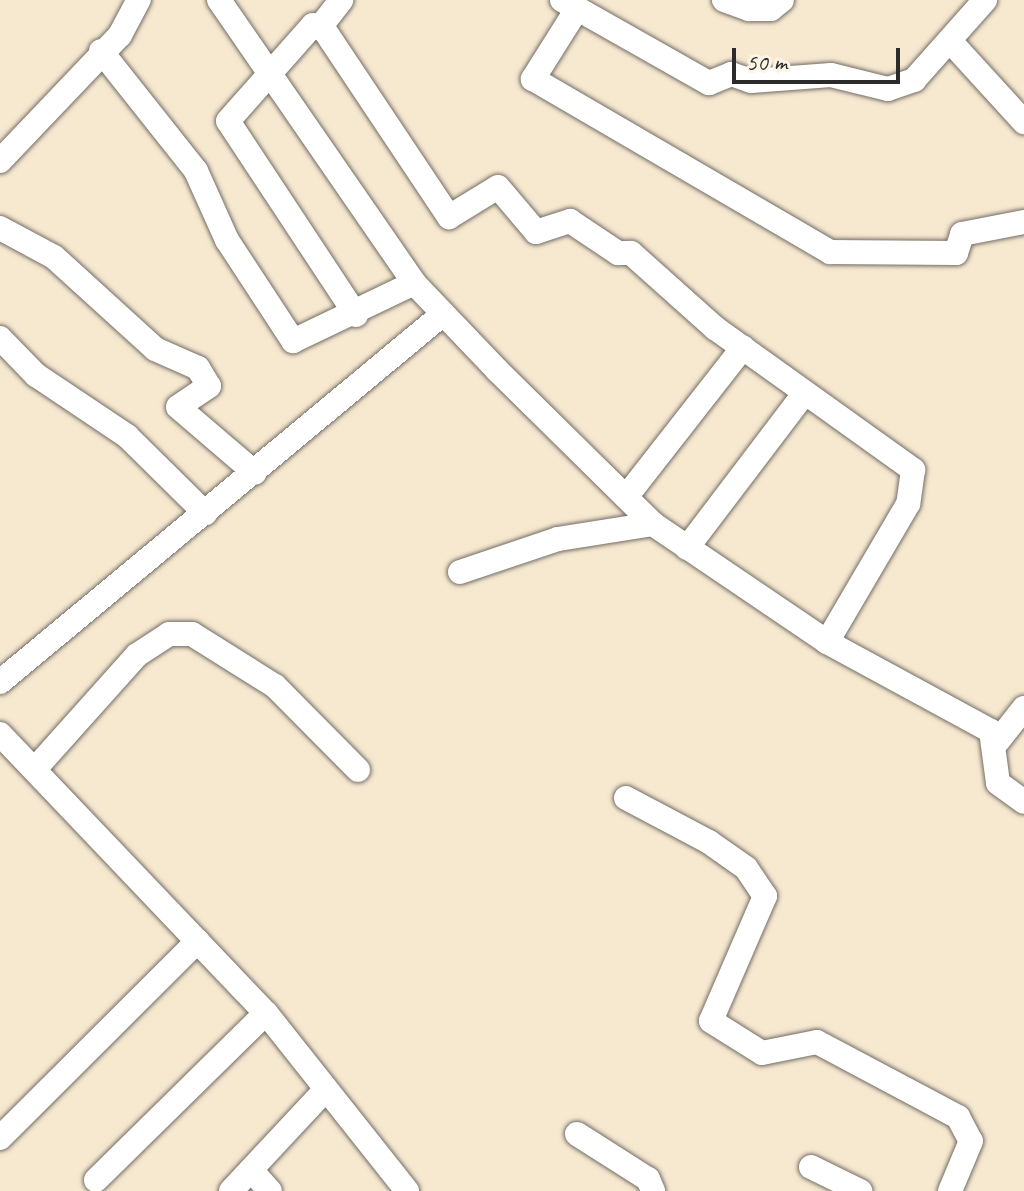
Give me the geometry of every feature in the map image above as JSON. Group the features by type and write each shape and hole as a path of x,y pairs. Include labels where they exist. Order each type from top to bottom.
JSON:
{"street":[{"path":"219,0 414,283 653,524 827,642 998,741"},
{"path":"341,0 321,26 306,30 268,69 236,107 230,129 356,315"},
{"path":"724,0 749,9 771,9 782,0"},
{"path":"985,0 914,80 888,89 831,75 751,81 731,74 709,83 569,4 533,79 830,252 956,253 962,234 1024,222"},
{"path":"0,161 101,51 131,4"},
{"path":"321,26 449,217 498,187 523,225 536,232 570,221 618,253 631,253 803,395 889,450 915,479 827,642"},
{"path":"950,41 1024,122"},
{"path":"101,51 196,171 227,240 286,335 301,342 414,283"},
{"path":"0,228 54,257 155,349 198,368 209,386 178,407 255,473"},
{"path":"0,682 443,314"},
{"path":"0,338 36,375 127,436 205,513"},
{"path":"626,497 743,347"},
{"path":"687,548 803,395"},
{"path":"460,572 558,539 653,524"},
{"path":"35,769 137,655 169,634 192,634 275,686 358,770"},
{"path":"1024,708 998,741 998,783 1024,802"},
{"path":"0,734 266,1013 407,1191"},
{"path":"626,798 709,842 762,888 764,909 711,1021 762,1053 817,1042 958,1117 971,1141 950,1191"},
{"path":"0,1138 9,1112 198,941"},
{"path":"96,1180 266,1013"},
{"path":"231,1191 326,1089"},
{"path":"577,1134 648,1179 653,1191"},
{"path":"811,1167 860,1191"},
{"path":"251,1170 270,1191"}]}
